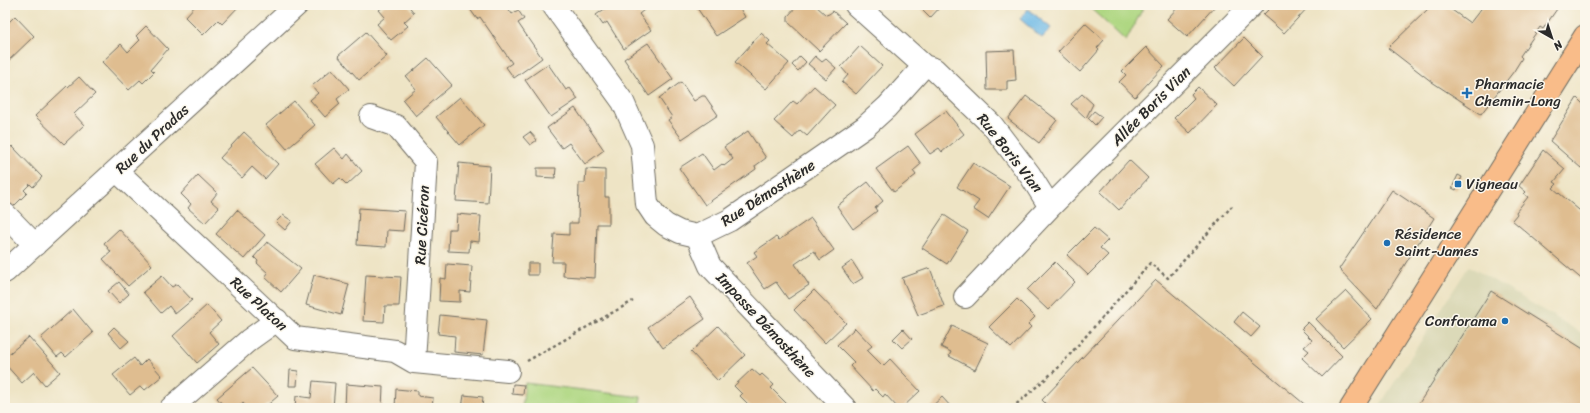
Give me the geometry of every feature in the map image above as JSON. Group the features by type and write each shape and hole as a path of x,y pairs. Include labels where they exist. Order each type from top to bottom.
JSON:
{"main road":[{"path":"1351,408 1585,36"}],"street":[{"name":"Rue du Pradas","path":"5,272 297,5"},
{"path":"553,5 623,102 642,146 647,204 655,216 666,225 680,232 696,236"},
{"name":"Rue Boris Vian","path":"856,5 924,66 934,68 992,125 1030,175 1050,208 965,297"},
{"name":"Allée Boris Vian","path":"1050,208 1252,5"},
{"name":"Rue Démosthène","path":"696,236 730,220 865,127 887,108 924,66"},
{"name":"Rue Cicéron","path":"371,117 396,126 426,162 414,362"},
{"name":"Rue Platon","path":"117,171 295,338 395,351 414,362 508,371"},
{"path":"5,214 35,244"},
{"name":"Impasse Démosthène","path":"696,236 710,266 845,408"},
{"path":"171,408 249,340 277,320"}],"path":[{"path":"1012,408 1058,368 1150,263 1168,278 1232,206"},
{"path":"508,371 633,302"}],"shaded area":[{"name":"Conforama","path":"1469,266 1585,335 1585,408 1378,408"}],"green space":[{"path":"1087,5 1140,5 1143,8 1126,41"},
{"path":"525,383 641,397 639,408 522,408"}],"water":[{"path":"1028,9 1051,28 1042,38 1020,19"}],"building":[{"path":"196,5 240,5 222,24 218,20 203,35 185,17"},
{"path":"385,5 408,5 414,13 404,22 408,26 391,40 377,24 385,17 379,10"},
{"path":"467,5 506,5 512,14 518,10 524,19 518,23 542,58 514,78 506,67 512,63 480,17 477,19"},
{"path":"610,5 640,5 644,10 639,14 651,30 624,49 607,22 603,25 596,15"},
{"path":"695,5 738,5 745,17 716,36"},
{"path":"798,5 815,5 826,15 833,11 846,23 819,51 788,22 788,16"},
{"path":"917,5 942,5 930,18"},
{"path":"1180,5 1216,5 1187,37 1167,19"},
{"path":"1273,5 1310,5 1284,33 1263,15"},
{"path":"1432,5 1445,5 1470,23 1484,5 1557,5 1557,9 1543,29 1540,27 1520,56 1522,58 1514,71 1481,114 1432,82 1388,48"},
{"path":"15,16 34,36 5,64 5,26"},
{"path":"1085,23 1104,40 1097,48 1099,50 1080,72 1058,52"},
{"path":"146,26 168,49 151,69 154,72 143,83 140,80 129,90 102,62 121,44 128,52 140,40 136,36"},
{"path":"366,32 387,56 359,80 338,56"},
{"path":"761,33 770,41 767,44 789,63 766,89 735,62"},
{"path":"1244,38 1262,56 1234,86 1215,68"},
{"path":"648,43 673,79 649,96 624,59"},
{"path":"860,46 882,66 856,94 842,82 848,75 841,67"},
{"path":"1146,47 1164,66 1135,97 1119,82 1126,75 1122,71"},
{"path":"1014,50 1016,80 1007,81 1007,90 987,90 986,51"},
{"path":"800,56 806,62 798,71 792,65"},
{"path":"815,56 822,62 826,59 836,68 826,79 808,64"},
{"path":"428,58 452,85 416,116 403,100 416,89 406,77"},
{"path":"548,64 566,90 570,88 578,99 551,117 525,80"},
{"path":"332,69 349,89 337,99 340,104 325,117 310,100 318,93 312,86"},
{"path":"79,77 95,94 74,114 84,125 64,144 35,116 67,86 68,87"},
{"path":"681,82 694,101 702,96 705,96 718,115 682,139 668,120 672,117 659,98"},
{"path":"814,86 835,105 807,136 800,130 793,138 774,121 793,101 797,104"},
{"path":"1198,87 1217,105 1190,133 1174,118 1194,98 1191,94"},
{"path":"1082,94 1093,104 1086,118 1071,104"},
{"path":"1026,96 1057,120 1039,143 1008,119"},
{"path":"460,97 484,125 460,145 436,117"},
{"path":"1577,98 1584,105 1585,103 1585,164 1581,168 1550,141"},
{"path":"294,101 315,125 287,149 266,125"},
{"path":"575,108 604,150 585,164 569,143 562,148 547,128"},
{"path":"946,111 964,134 942,152 939,148 930,154 915,134"},
{"path":"1094,111 1102,117 1095,125 1088,118"},
{"path":"748,131 766,158 755,166 756,169 705,205 679,168 702,153 714,170 722,164 724,166 733,159 724,147"},
{"path":"244,132 278,164 265,179 252,167 242,178 220,158"},
{"path":"530,132 537,140 530,145 523,137"},
{"path":"12,146 42,177 33,187 30,184 24,190 27,193 12,208 5,201 5,153"},
{"path":"908,146 921,164 913,171 916,175 894,192 876,169"},
{"path":"334,148 344,159 348,154 362,171 347,185 340,178 333,184 315,164"},
{"path":"1543,150 1565,169 1554,182 1557,184 1553,188 1585,215 1585,282 1512,220 1517,214 1516,212 1528,197 1524,194 1526,192 1519,186"},
{"path":"1129,160 1148,178 1119,210 1100,192"},
{"path":"459,163 490,166 488,203 456,201"},
{"path":"973,163 1010,186 988,219 973,209 979,201 957,187"},
{"path":"537,168 556,168 555,178 537,177"},
{"path":"586,169 605,170 605,197 609,197 609,224 597,224 595,278 563,276 564,262 552,262 554,234 569,235 569,223 578,223 579,183 585,183"},
{"path":"198,175 217,193 211,201 219,208 205,223 188,208 191,204 181,194"},
{"path":"1458,175 1462,177 1456,190 1452,188"},
{"path":"868,182 883,201 875,208 877,211 853,229 837,206"},
{"name":"Résidence Saint-James","path":"1392,190 1434,218 1377,309 1339,269"},
{"path":"359,208 405,211 403,231 387,230 386,247 357,245"},
{"path":"237,210 265,235 244,259 216,234"},
{"path":"457,214 481,216 479,242 470,241 469,252 448,251 449,229 456,229"},
{"path":"283,215 292,221 285,230 276,222"},
{"path":"944,215 968,231 947,264 922,248"},
{"path":"811,218 834,250 820,260 814,251 795,264 809,285 788,299 776,282 765,289 747,263 757,256 754,252 776,237 779,240"},
{"path":"1094,228 1108,240 1100,248 1108,255 1088,275 1067,255"},
{"path":"119,229 152,265 128,286 103,259 111,252 104,243"},
{"path":"267,242 301,269 281,292 265,277 268,273 257,263 258,261 254,257"},
{"path":"852,261 863,278 853,284 842,268"},
{"path":"1055,262 1075,282 1048,310 1027,290"},
{"path":"528,263 538,263 538,275 528,275"},
{"path":"447,264 472,266 470,292 460,291 460,302 439,301 440,278 446,279"},
{"path":"930,268 944,306 918,315 902,278"},
{"path":"314,275 349,284 341,315 306,305"},
{"path":"366,275 401,277 399,306 385,306 384,322 363,321"},
{"path":"162,276 172,287 177,284 192,300 175,314 169,306 161,313 143,292"},
{"path":"1156,280 1309,408 1050,408 1042,400"},
{"path":"119,282 129,294 119,303 108,291"},
{"path":"814,290 846,323 825,343 794,310"},
{"path":"1346,291 1372,319 1343,347 1316,319"},
{"name":"Conforama","path":"1491,291 1585,350 1585,408 1416,408"},
{"path":"690,297 705,319 663,348 648,327"},
{"path":"1017,299 1035,317 1028,324 1031,327 1011,348 989,327"},
{"path":"207,305 221,321 209,332 219,344 197,363 173,336"},
{"path":"73,309 93,333 66,357 62,353 57,357 41,338"},
{"path":"1242,312 1260,327 1251,337 1234,322"},
{"path":"440,315 487,320 483,355 454,352 455,336 438,334"},
{"path":"1308,322 1342,356 1322,377 1302,358 1309,351 1304,347 1312,340 1301,329"},
{"path":"718,326 745,355 718,381 691,352"},
{"path":"952,326 988,343 975,370 949,356 951,352 941,347"},
{"path":"114,327 129,341 121,348 108,333"},
{"path":"855,328 872,346 867,350 883,366 890,359 920,391 902,408 898,408 885,394 883,397 875,389 873,391 850,366 854,362 837,345"},
{"path":"903,329 912,339 902,348 893,339"},
{"path":"29,337 60,372 45,385 34,372 22,383 5,364 5,357"},
{"path":"134,358 140,366 147,359 162,376 145,390 141,386 130,395 113,375"},
{"path":"252,368 278,396 264,408 248,408 243,403 237,408 226,408 217,398"},
{"path":"752,369 760,376 762,374 774,385 771,388 789,406 787,408 752,408 740,396 742,394 734,386"},
{"path":"290,370 298,371 297,386 289,386"},
{"path":"313,381 335,383 333,408 295,408 296,396 311,398"},
{"path":"346,384 383,387 382,408 345,408"},
{"path":"513,384 524,385 523,395 512,394"},
{"path":"396,389 418,391 418,396 433,398 432,408 395,408"},
{"path":"464,395 483,397 482,408 462,408"},
{"path":"942,397 952,408 930,408"}],"place":[{"name":"Pharmacie Chemin-Long","path":"1467,93"},
{"name":"Vigneau","path":"1458,184"},
{"name":"Résidence Saint-James","path":"1387,243"},
{"name":"Conforama","path":"1505,321"}]}
